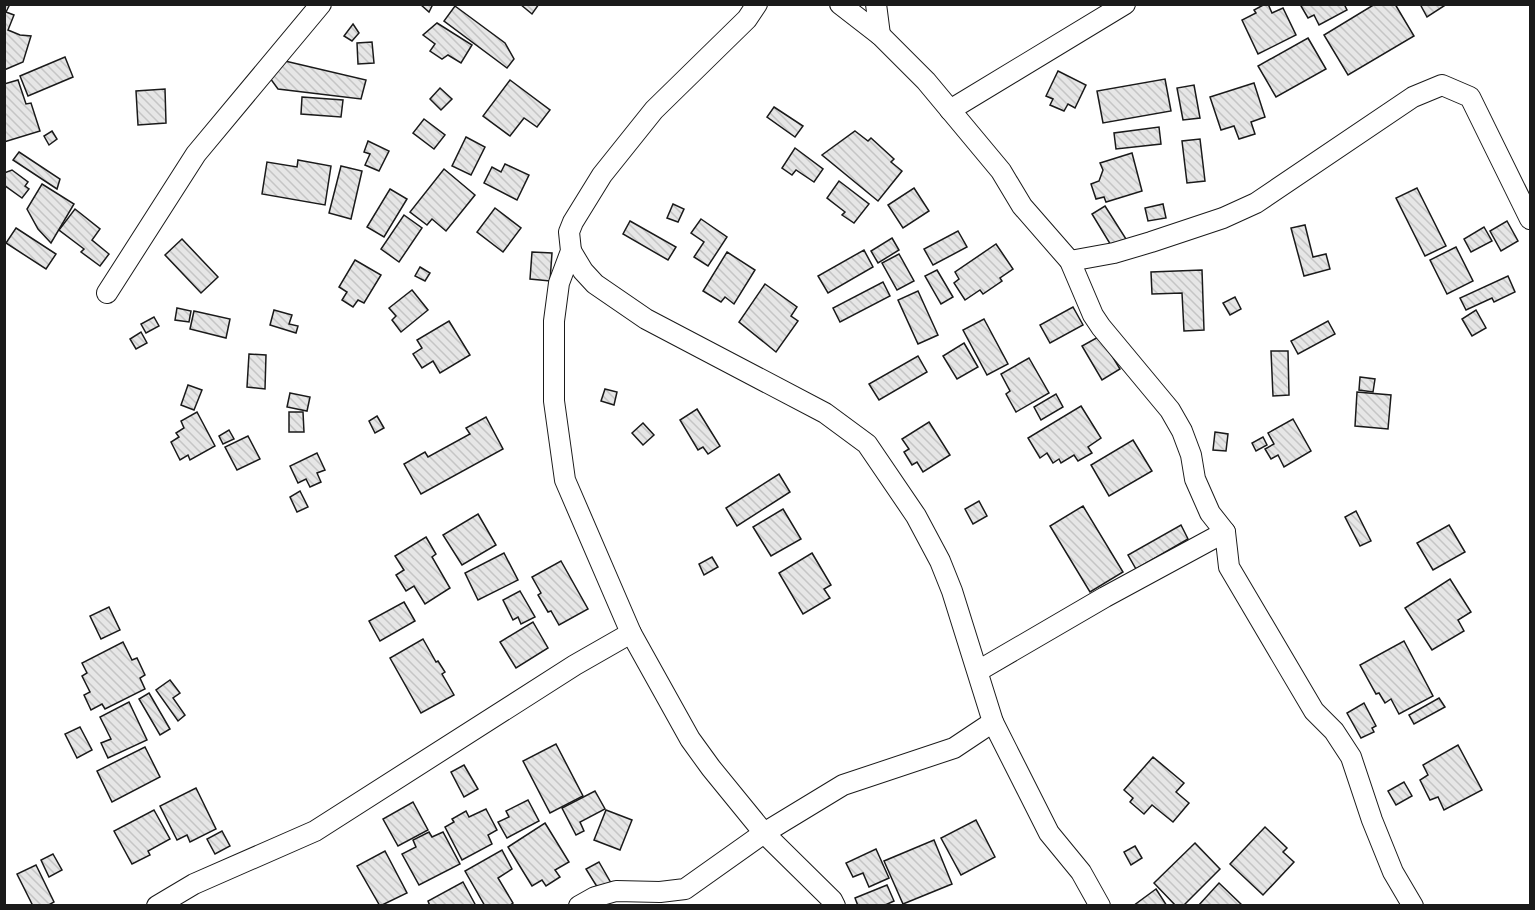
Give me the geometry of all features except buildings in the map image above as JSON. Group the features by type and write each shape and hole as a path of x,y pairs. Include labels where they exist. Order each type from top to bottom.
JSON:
{"street":[{"path":"107,293 196,154 321,4"},
{"path":"757,4 747,19 654,110 602,175 573,222 569,232 571,251 583,271 595,284 646,319 825,413 867,444 916,516 940,561 952,591 993,722 1049,833 1081,872 1100,906"},
{"path":"876,4 880,35"},
{"path":"950,110 1125,4"},
{"path":"848,6 926,81 1001,171 1022,206 1070,261 1093,315 1101,327 1170,410 1188,442 1195,479 1210,513 1225,532 1229,567 1314,711 1334,731 1348,751 1393,872 1413,906"},
{"path":"1070,261 1114,253 1223,218 1256,203 1413,98 1442,85 1470,97 1530,219"},
{"path":"571,251 559,283 554,321 554,401 565,480 632,633 690,739 765,833 835,906"},
{"path":"978,671 1105,597 1225,532"},
{"path":"156,906 194,884 315,831 574,665 632,633"},
{"path":"668,906 685,889 765,833 843,784 954,748 993,722"},
{"path":"579,906 595,897 616,891 660,892 685,889"}]}
